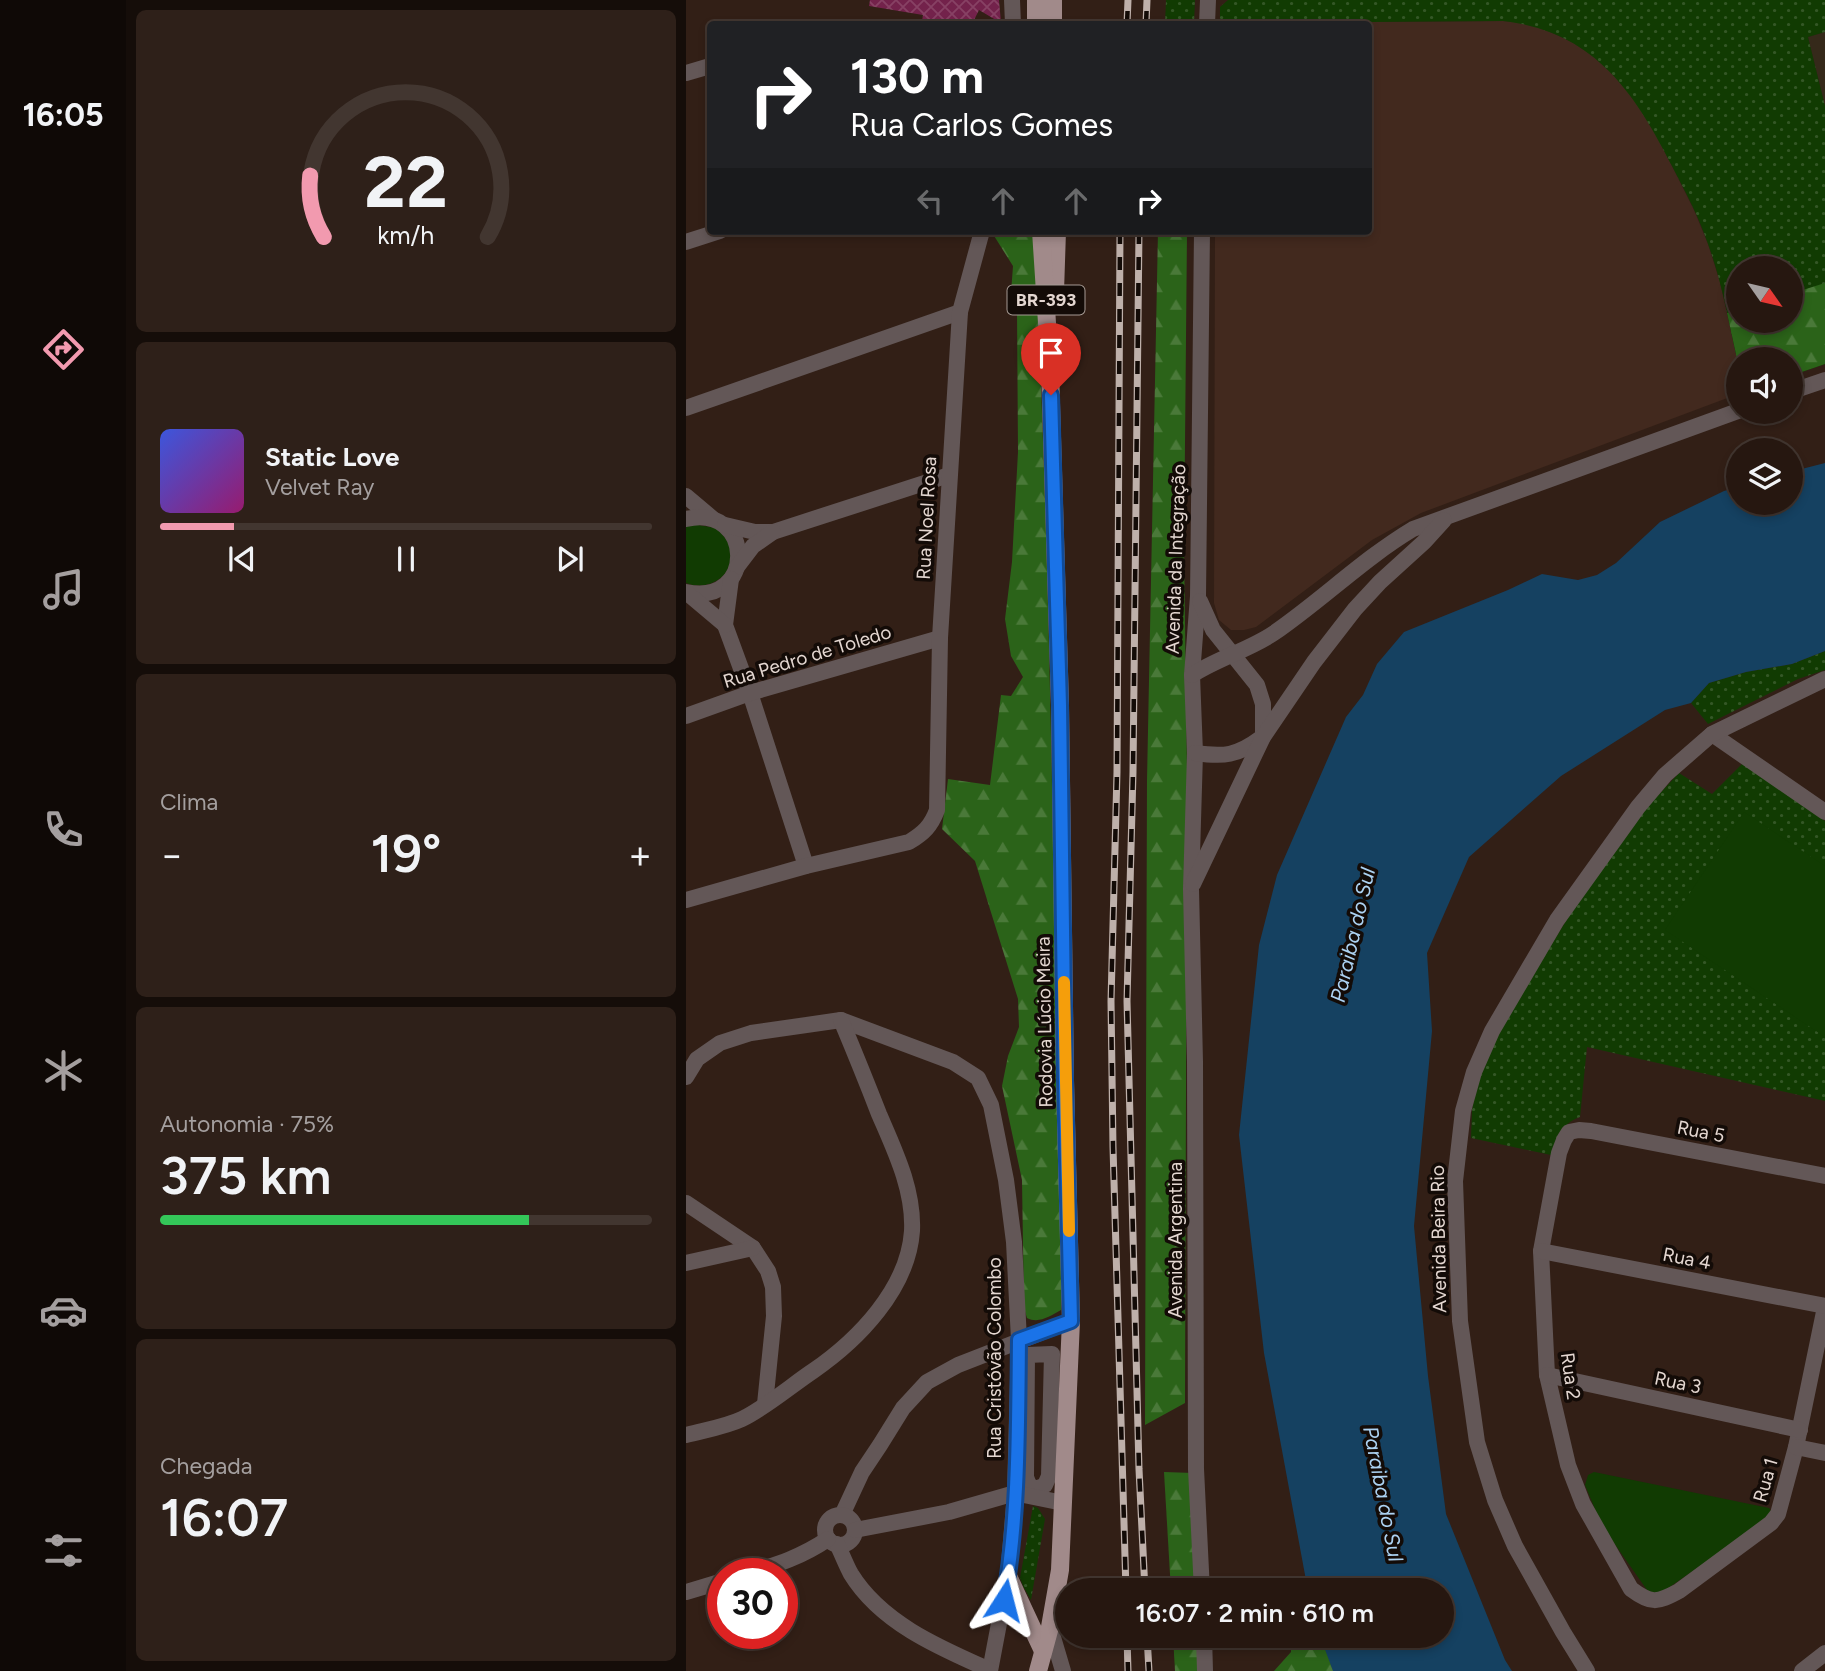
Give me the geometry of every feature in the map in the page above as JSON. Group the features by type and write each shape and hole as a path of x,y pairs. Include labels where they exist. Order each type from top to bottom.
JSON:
{"main road":[{"path":"1037,0 1037,21"},
{"path":"1053,0 1053,21"},
{"name":"Rodovia Lúcio Meira","path":"1038,1671 1050,1627 1060,1570 1071,1321 1060,705 1050,369 1041,235"},
{"name":"Rodovia Lúcio Meira","path":"1050,369 1057,235"},
{"path":"1008,1576 1044,1651"}],"street":[{"path":"1012,0 1013,21"},
{"path":"1207,21 1208,0"},
{"path":"686,73 707,67"},
{"path":"686,242 708,235"},
{"name":"Rua Noel Rosa","path":"806,866 909,842 924,833 932,824 937,810 940,638 960,312 981,235"},
{"name":"Avenida da Integração","path":"1191,889 1195,752 1192,675 1198,596 1202,235"},
{"path":"686,408 960,312"},
{"path":"1803,387 1825,380"},
{"path":"1192,675 1270,635 1306,610 1389,543 1413,529 1726,415"},
{"path":"686,519 698,516 755,532 773,531 949,475"},
{"path":"686,496 734,536 739,554 725,625 806,866 686,900"},
{"path":"1191,889 1263,737 1314,662 1355,609 1445,518"},
{"path":"686,592 710,593 722,588 753,547 773,531"},
{"path":"686,592 725,625"},
{"path":"1198,596 1213,630 1257,685 1263,704 1263,737"},
{"name":"Rua Pedro de Toledo","path":"686,716 750,694 940,638"},
{"name":"Avenida Beira Rio","path":"1587,1671 1515,1546 1495,1500 1477,1442 1460,1321 1455,1181 1463,1111 1474,1072 1492,1031 1557,920 1638,807 1665,775 1712,734 1825,679"},
{"path":"1712,734 1825,812"},
{"path":"1195,752 1228,755 1245,750 1263,737"},
{"name":"Avenida Argentina","path":"1191,889 1195,1062 1196,1469 1201,1578"},
{"path":"686,1435 744,1418 836,1355 869,1323 891,1291 905,1264 912,1231 909,1193 900,1163 841,1020"},
{"name":"Rua Cristóvão Colombo","path":"686,1077 697,1059 720,1043 751,1033 841,1020 953,1062 978,1078 991,1105 1006,1180 1014,1242 1019,1340 1015,1493 1008,1576 990,1671"},
{"name":"Rua 5","path":"1569,1132 1591,1131 1825,1176"},
{"name":"Rua 2","path":"1569,1132 1559,1153 1541,1251 1547,1375 1568,1465 1583,1503 1631,1589 1653,1602"},
{"path":"686,1203 753,1248 768,1271 773,1287 774,1316 765,1404"},
{"path":"686,1262 753,1248"},
{"name":"Rua 4","path":"1541,1251 1825,1306"},
{"name":"Rua 1","path":"1653,1602 1679,1591 1771,1523 1778,1514 1800,1430 1825,1306"},
{"path":"842,1515 862,1472 903,1408 926,1382 1019,1340 1071,1321"},
{"path":"1052,1354 1049,1476 1045,1485 1037,1489 1029,1485 1026,1477 1027,1355 1052,1354"},
{"name":"Rua 3","path":"1547,1375 1800,1430"},
{"path":"1796,1447 1825,1453"},
{"path":"855,1530 948,1512 1015,1493 1063,1503"},
{"path":"795,1558 832,1542 847,1543 855,1530 851,1520 837,1515 828,1520 824,1530 832,1542 852,1575 873,1602 901,1625 990,1671"},
{"path":"686,1592 707,1586"},
{"path":"1050,1627 1063,1671"},
{"path":"1204,1648 1205,1671"},
{"path":"1802,1671 1825,1653"}],"shaded area":[{"path":"1372,22 1526,23 1572,42 1613,73 1637,103 1694,210 1720,282 1726,309 1726,333 1731,333 1734,347 1726,347 1726,399 1421,513 1372,540 1256,627 1231,630 1219,620 1214,603 1215,235 1372,235"},
{"path":"1825,32 1825,106 1808,37"}],"green space":[{"path":"1166,0 1195,0 1194,21 1165,21"},
{"path":"1228,0 1825,0 1825,32 1808,37 1825,106 1825,364 1803,372 1803,347 1734,347 1731,333 1803,333 1803,256 1726,256 1726,310 1704,234 1658,139 1626,90 1586,51 1562,37 1535,27 1503,21 1220,21 1220,7"},
{"path":"994,235 1034,235 1048,624 1062,1279 1061,1310 1036,1320 1027,1318 1024,1308 1022,1180 1002,1086 1008,1056 1019,1027 1018,999 975,861 942,829 948,779 990,785 1001,695 1011,696 1023,677 1011,656 1005,619 1012,562 1018,452 1017,309 1010,307 1013,266"},
{"path":"1158,235 1187,235 1184,549 1187,771 1185,1403 1145,1425 1147,781"},
{"path":"1825,283 1825,364 1803,372 1803,347 1734,347 1731,333 1803,333 1803,290"},
{"path":"692,524 716,528 730,547 730,565 722,577 709,584 686,583 686,526"},
{"path":"1825,651 1825,670 1798,679 1708,724 1691,703 1709,683 1746,672 1792,664"},
{"path":"1743,763 1825,821 1825,1101 1587,1047 1580,1117 1565,1127 1551,1155 1471,1138 1472,1110 1481,1064 1574,908 1645,809 1679,773 1712,794"},
{"path":"1744,812 1825,866 1825,1037 1665,930"},
{"path":"1164,1472 1193,1473 1196,1578 1170,1578"},
{"path":"1594,1472 1769,1508 1771,1511 1768,1519 1661,1593 1651,1592 1602,1526 1585,1485 1588,1475"},
{"path":"1033,1506 1038,1508 1045,1519 1031,1600 1020,1578"},
{"path":"1174,1648 1197,1648 1198,1671 1175,1671"},
{"path":"1291,1648 1339,1648 1353,1671 1274,1671 1291,1652"}],"water":[{"name":"Paraiba do Sul","path":"1825,463 1825,651 1792,664 1746,672 1709,683 1691,703 1665,710 1561,776 1469,857 1427,953 1432,1031 1414,1226 1428,1376 1446,1514 1505,1660 1512,1671 1333,1671 1324,1648 1454,1648 1454,1578 1306,1578 1264,1353 1239,1135 1259,945 1277,875 1346,717 1363,695 1377,664 1404,632 1542,574 1578,580 1597,575 1616,563 1660,522 1724,491 1726,515 1803,515 1803,469"}],"building":[{"path":"870,0 999,0 1001,21 979,10 974,21 922,21 923,15 869,6"}],"railway":[{"path":"1127,21 1128,0"},
{"path":"1146,21 1147,0"},
{"path":"1120,235 1117,772 1111,1001 1126,1578"},
{"path":"1139,235 1133,772 1127,1001 1144,1578"},
{"path":"1127,1648 1128,1671"},
{"path":"1148,1648 1149,1671"}],"slow traffic":[{"path":"1064,982 1069,1231"}],"route":[{"path":"1004,1600 1015,1493 1019,1340 1071,1321 1060,705 1051,395"}]}
